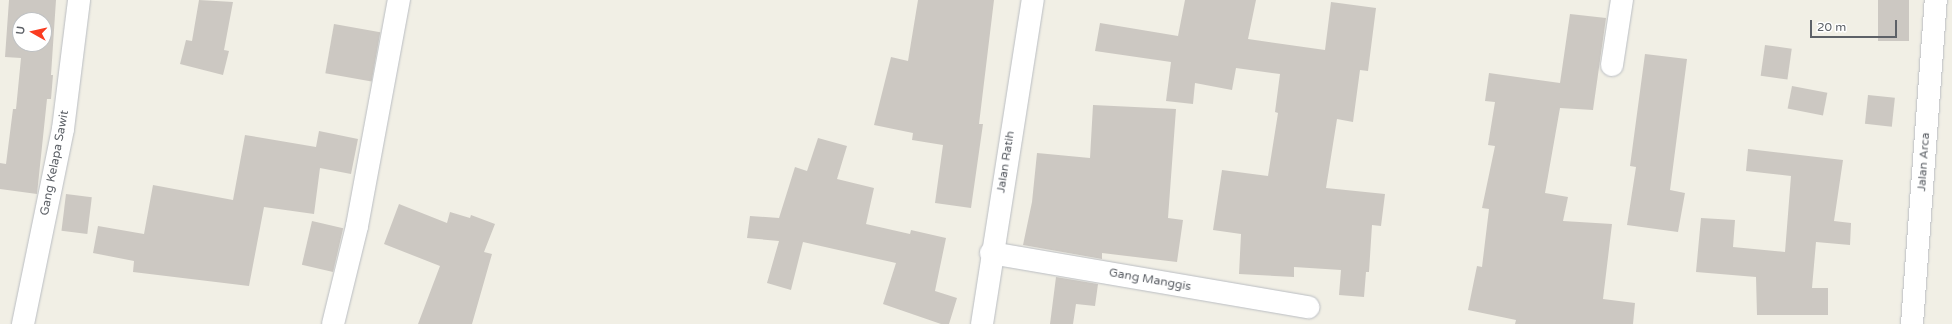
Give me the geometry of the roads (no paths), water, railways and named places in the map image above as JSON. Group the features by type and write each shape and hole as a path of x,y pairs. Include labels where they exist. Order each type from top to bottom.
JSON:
{"street":[{"name":"Gang Kelapa Sawit","path":"23,324 63,129 79,0"},
{"path":"333,324 357,226 399,0"},
{"name":"Jalan Ratih","path":"982,324 991,253 1033,0"},
{"path":"1612,65 1622,0"},
{"name":"Jalan Arca","path":"1912,324 1936,0"},
{"name":"Gang Manggis","path":"991,253 1308,307"}]}
